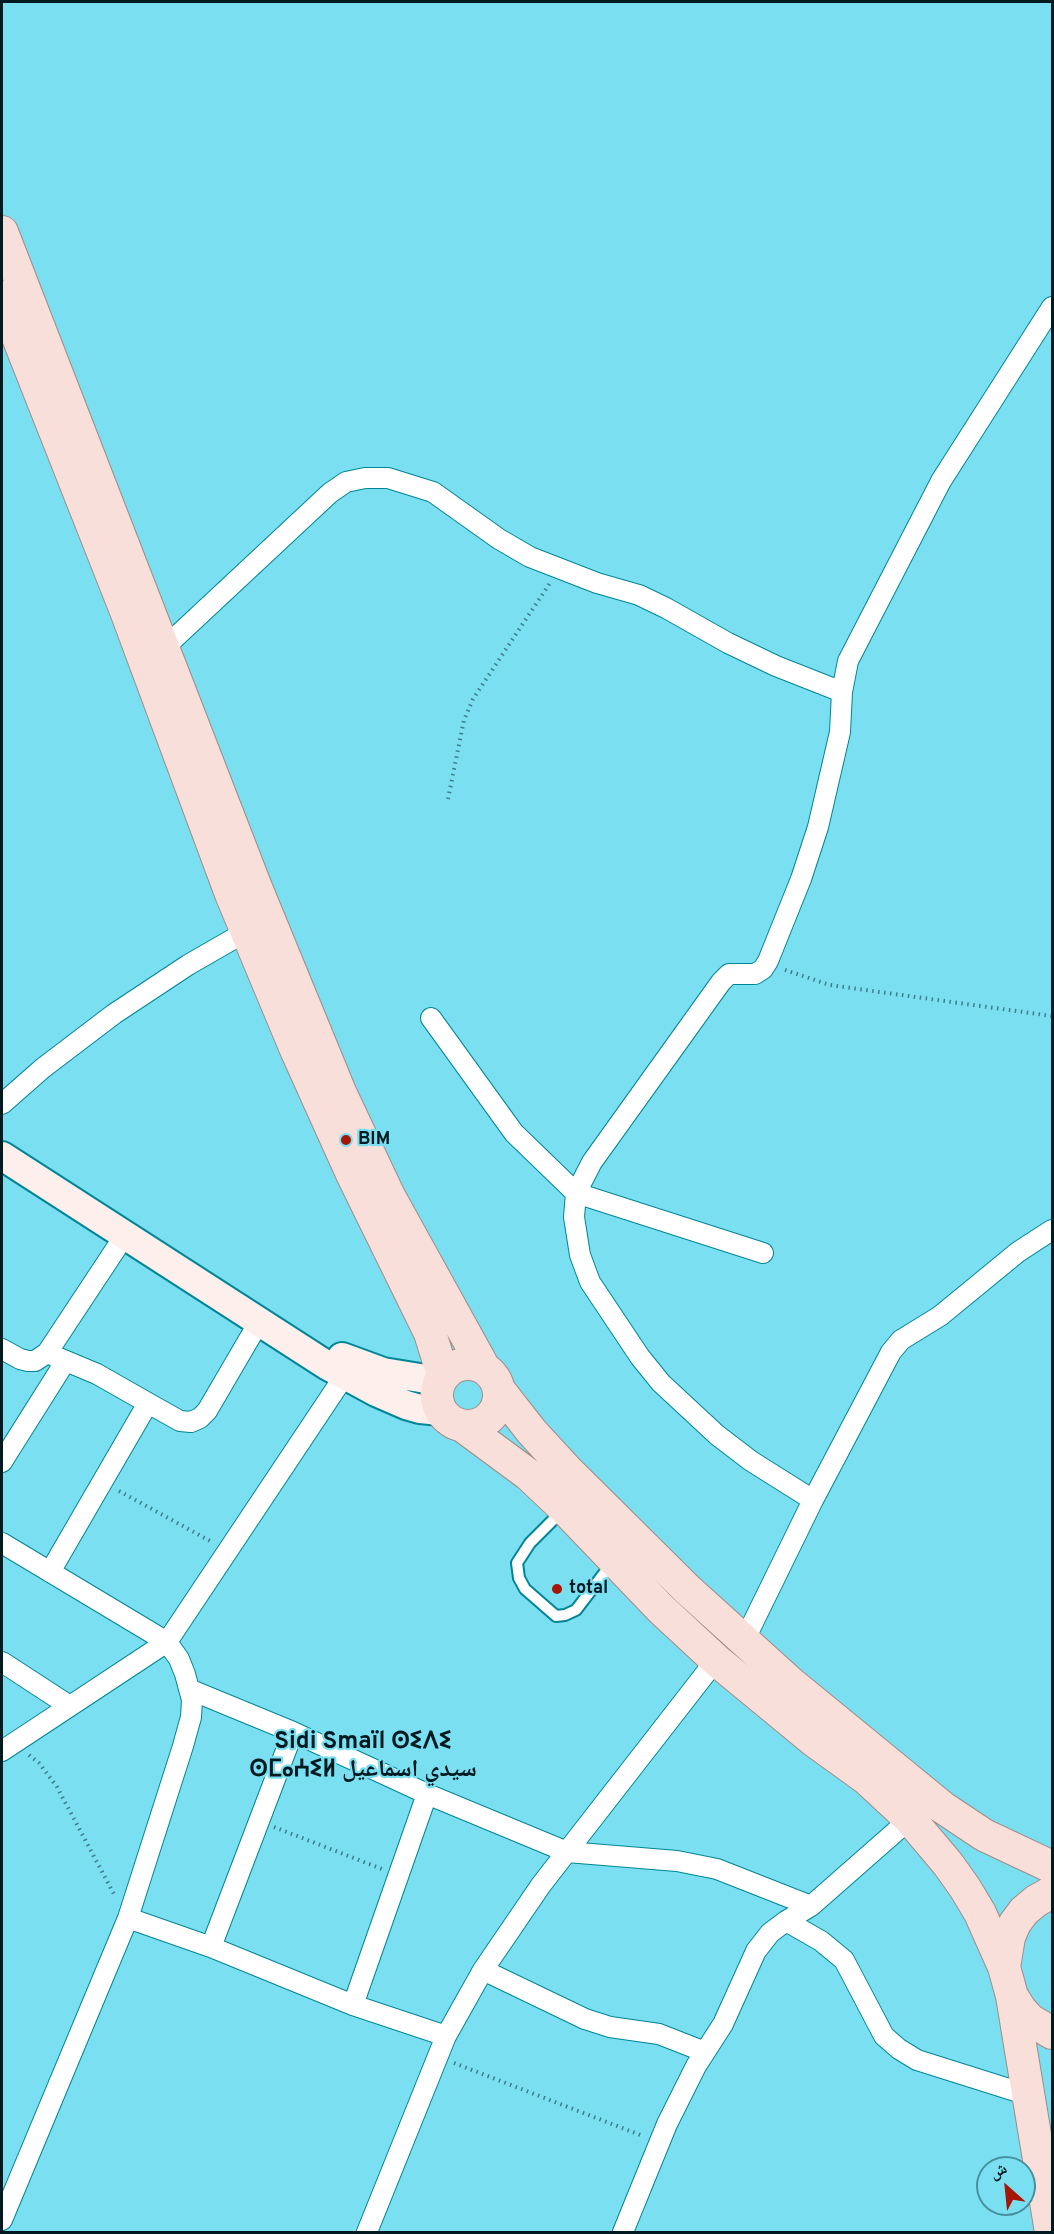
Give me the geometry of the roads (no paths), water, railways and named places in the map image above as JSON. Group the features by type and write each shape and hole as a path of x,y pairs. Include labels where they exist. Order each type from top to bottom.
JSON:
{"main road":[{"path":"2,232 164,648 258,925 297,1052 352,1173 430,1333 442,1377 436,1395 452,1419 515,1463 564,1508 613,1561 716,1660 813,1740 867,1779 910,1819 936,1848 980,1913 1008,1981 1030,2020 1053,2033"},
{"path":"2,297 126,611 258,925 411,1238 492,1380 549,1452 687,1589 847,1731 942,1808 984,1835 1053,1867"},
{"path":"442,1377 458,1365 467,1364 492,1380 496,1410 490,1418 483,1424 452,1419"},
{"path":"1052,2232 1008,1981 1009,1937 1016,1923 1024,1911 1053,1892"}],"street":[{"path":"813,1500 751,1461 717,1435 661,1383 640,1357 591,1282 580,1255 574,1217 576,1193 592,1162 721,982 729,975 755,974 763,969 768,961 801,879 818,827 840,732 842,692 848,661 941,481 1053,308"},
{"path":"164,648 330,493 346,482 388,477 433,492 499,539 530,557 597,583 639,595 776,666 842,692"},
{"path":"2,1104 51,1061 114,1014 188,965 258,925"},
{"path":"431,1018 514,1133 576,1193 763,1253"},
{"path":"2,1140 341,1356 382,1372 415,1378 442,1377"},
{"path":"2,1156 345,1375 406,1405 452,1419"},
{"path":"744,1641 869,1391 896,1346 901,1340 940,1316 1018,1252 1053,1230"},
{"path":"2,1349 28,1361 35,1361 47,1353 125,1235"},
{"path":"47,1353 97,1374 180,1421 191,1422 200,1418 207,1411 259,1322"},
{"path":"2,1459 66,1362"},
{"path":"2,1751 167,1642 345,1375"},
{"path":"50,1572 148,1403"},
{"path":"2,1543 167,1642 178,1659 190,1690 191,1717 128,1918 2,2220"},
{"path":"367,2232 437,2056 483,1970 509,1930 567,1852 716,1660"},
{"path":"2,1662 68,1706"},
{"path":"190,1690 293,1732 427,1794 567,1852 677,1861 717,1869 811,1906"},
{"path":"212,1947 293,1732"},
{"path":"352,2005 427,1794"},
{"path":"623,2232 659,2143 691,2076 723,2024 756,1951 770,1933 811,1906 910,1819"},
{"path":"128,1918 212,1947 352,2005 446,2036"},
{"path":"786,1921 821,1941 844,1960 884,2036 898,2049 917,2060 1028,2095"},
{"path":"483,1970 585,2019 610,2027 659,2034 705,2052"}],"lane":[{"path":"564,1508 530,1543 517,1563 519,1578 525,1589 556,1616 565,1615 576,1610 613,1561"}],"place":[{"name":"BIM","path":"346,1140"},
{"name":"total","path":"557,1589"}],"district":[{"name":"Sidi Smaïl ⵙⵉⴷⵉ ⵙⵎⴰⵄⵉⵍ سيدي اسماعيل","path":"363,1757"}]}
